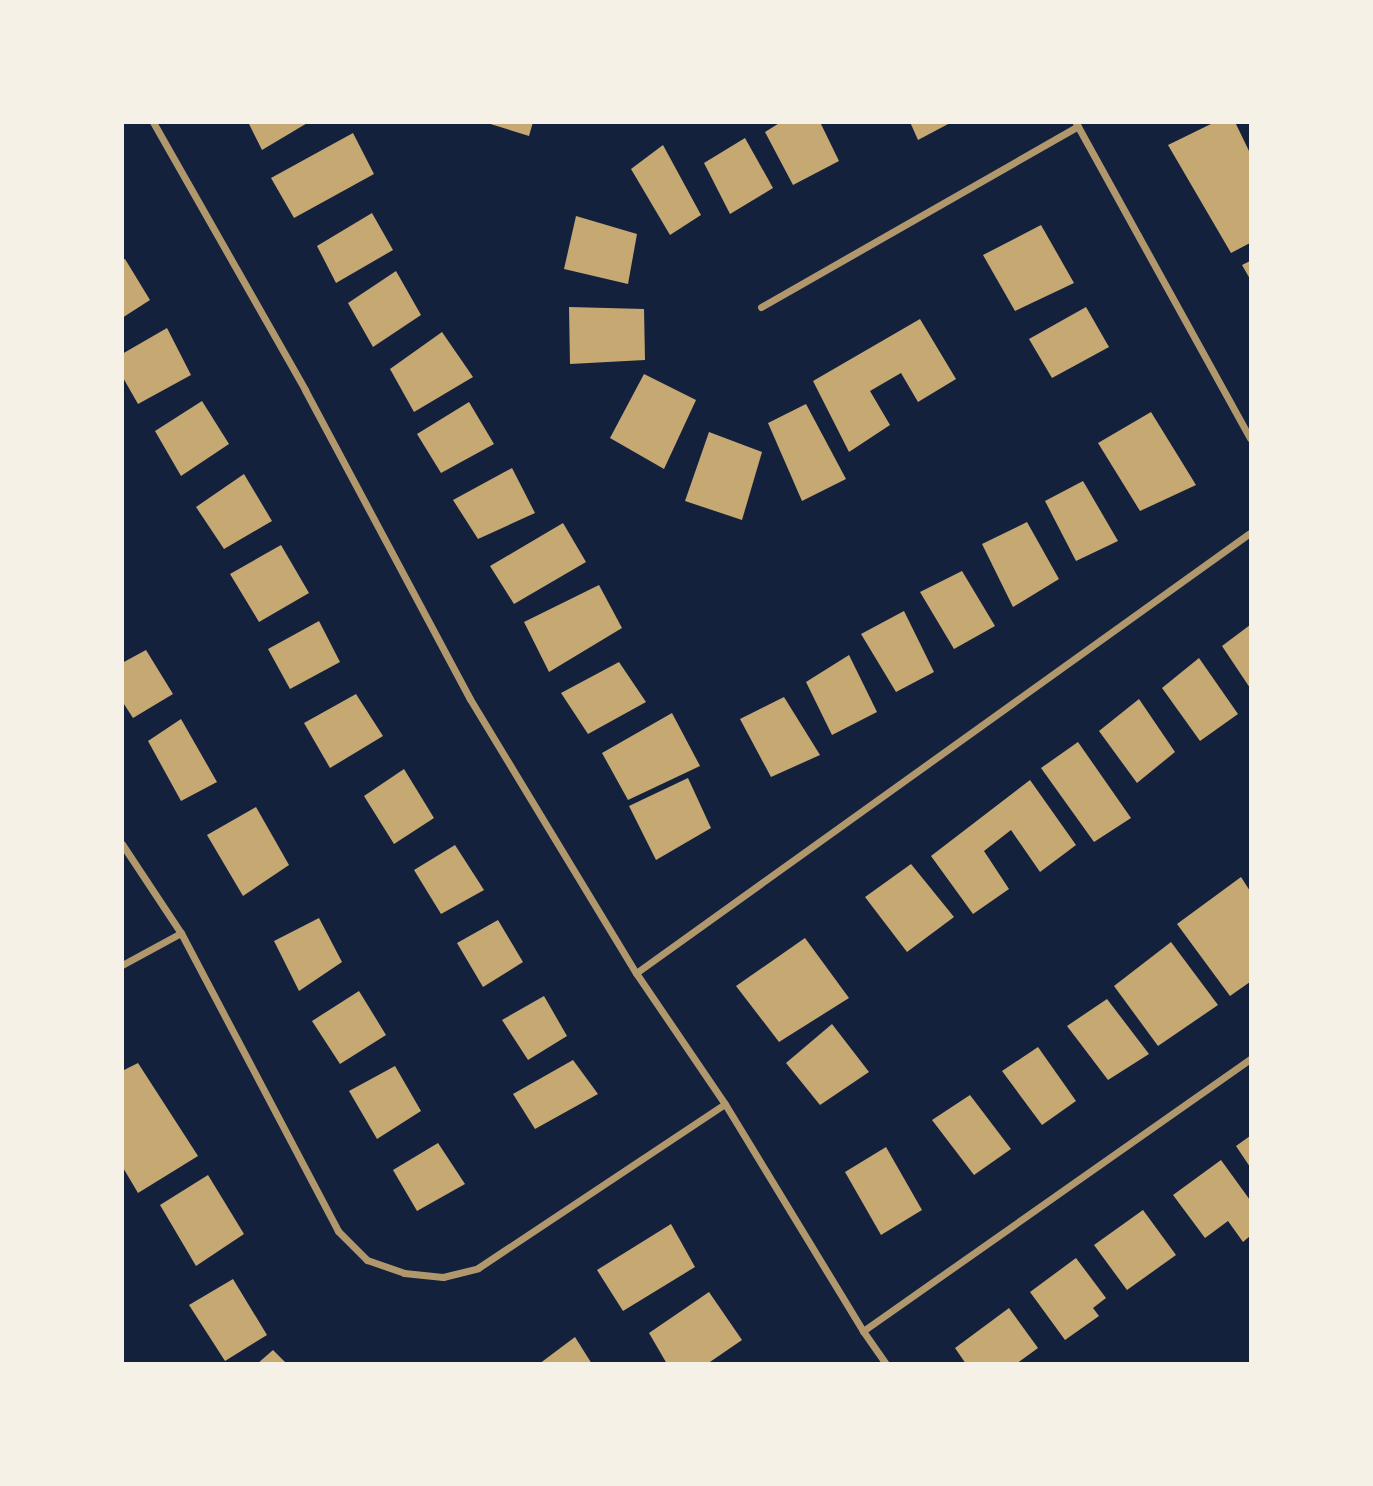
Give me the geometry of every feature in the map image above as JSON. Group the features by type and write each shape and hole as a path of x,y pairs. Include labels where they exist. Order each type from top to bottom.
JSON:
{"street":[{"path":"153,122 305,390 470,699 636,973 725,1104 863,1331 887,1363"},
{"path":"761,307 1077,124 1251,438"},
{"path":"636,973 1251,533"},
{"path":"122,844 181,933 338,1231 367,1260 404,1273 443,1277 478,1268 725,1104"},
{"path":"122,965 181,933"},
{"path":"863,1331 1251,1059"}],"building":[{"path":"248,122 309,122 262,150"},
{"path":"484,122 533,122 529,136"},
{"path":"781,122 820,122 839,161 793,185 765,132"},
{"path":"910,122 952,122 918,140"},
{"path":"1215,122 1235,122 1250,153 1250,243 1231,253 1168,145"},
{"path":"353,133 374,174 294,218 271,178"},
{"path":"745,138 773,188 730,214 704,163"},
{"path":"663,145 701,215 670,235 631,169"},
{"path":"372,213 393,250 336,283 317,246"},
{"path":"576,216 637,234 628,284 564,269"},
{"path":"1041,225 1074,283 1015,311 983,255"},
{"path":"125,259 150,300 122,318 122,260"},
{"path":"1250,261 1250,279 1242,265"},
{"path":"396,271 421,315 373,347 348,303"},
{"path":"569,307 644,309 645,360 570,364"},
{"path":"1086,307 1109,347 1052,378 1029,339"},
{"path":"920,319 956,379 918,402 901,373 870,391 890,425 849,452 813,381"},
{"path":"167,328 191,375 138,404 122,376 122,354"},
{"path":"442,332 473,377 414,412 390,369"},
{"path":"644,374 696,400 664,469 610,438"},
{"path":"202,401 229,444 181,476 155,431"},
{"path":"469,402 494,444 441,473 417,434"},
{"path":"806,404 846,479 802,501 768,423"},
{"path":"1151,412 1196,485 1140,511 1098,443"},
{"path":"709,432 762,452 742,520 685,501"},
{"path":"512,468 535,513 478,539 453,500"},
{"path":"244,474 272,521 224,549 196,507"},
{"path":"1083,481 1118,541 1076,561 1045,501"},
{"path":"1027,522 1059,579 1013,607 982,544"},
{"path":"563,523 586,562 514,604 490,566"},
{"path":"281,545 309,593 259,622 230,574"},
{"path":"962,571 995,626 954,649 920,592"},
{"path":"599,585 622,628 549,672 524,622"},
{"path":"904,611 934,672 896,692 861,634"},
{"path":"319,621 340,662 290,689 268,649"},
{"path":"1250,625 1250,688 1222,646"},
{"path":"146,650 173,694 133,718 122,701 122,663"},
{"path":"849,655 877,712 832,735 806,682"},
{"path":"1199,658 1238,714 1200,741 1162,688"},
{"path":"619,662 646,702 588,734 561,693"},
{"path":"356,694 383,736 330,768 304,723"},
{"path":"784,697 820,755 771,777 740,719"},
{"path":"1139,699 1175,752 1137,783 1099,731"},
{"path":"672,713 700,766 628,800 602,753"},
{"path":"181,719 217,782 181,801 148,741"},
{"path":"1078,742 1131,818 1094,842 1041,768"},
{"path":"404,769 434,818 394,844 364,796"},
{"path":"688,778 711,828 656,860 629,806"},
{"path":"1030,780 1076,845 1040,872 1011,830 984,851 1009,889 973,914 931,856"},
{"path":"256,807 289,865 243,896 207,835"},
{"path":"455,845 484,890 441,914 414,870"},
{"path":"911,864 954,917 907,952 865,897"},
{"path":"1241,877 1250,891 1250,982 1230,996 1177,924"},
{"path":"319,918 342,962 299,991 274,941"},
{"path":"498,920 523,962 483,987 457,943"},
{"path":"805,938 849,998 779,1042 736,986"},
{"path":"1171,942 1218,1005 1158,1046 1114,986"},
{"path":"359,991 386,1035 340,1064 312,1021"},
{"path":"544,996 567,1036 528,1060 502,1020"},
{"path":"1107,999 1149,1054 1108,1080 1067,1026"},
{"path":"832,1024 869,1072 820,1105 786,1063"},
{"path":"1038,1047 1076,1101 1042,1125 1002,1071"},
{"path":"573,1060 598,1094 535,1129 513,1094"},
{"path":"138,1063 198,1156 138,1193 122,1166 122,1071"},
{"path":"395,1066 421,1111 377,1139 349,1091"},
{"path":"970,1095 1011,1149 974,1175 932,1120"},
{"path":"1250,1136 1250,1167 1236,1146"},
{"path":"438,1143 465,1184 417,1211 393,1170"},
{"path":"886,1147 922,1210 881,1235 845,1172"},
{"path":"1221,1160 1250,1200 1250,1236 1243,1242 1228,1221 1205,1238 1173,1195"},
{"path":"208,1175 244,1234 196,1266 160,1205"},
{"path":"1143,1210 1176,1255 1127,1290 1094,1245"},
{"path":"671,1224 695,1267 623,1311 597,1270"},
{"path":"1076,1258 1106,1298 1093,1308 1099,1316 1065,1340 1030,1292"},
{"path":"233,1279 267,1335 225,1361 189,1305"},
{"path":"709,1292 742,1340 707,1364 667,1364 649,1333"},
{"path":"1009,1308 1038,1348 1016,1364 966,1364 955,1348"},
{"path":"575,1337 592,1364 539,1364"},
{"path":"273,1350 287,1364 257,1364"}]}
